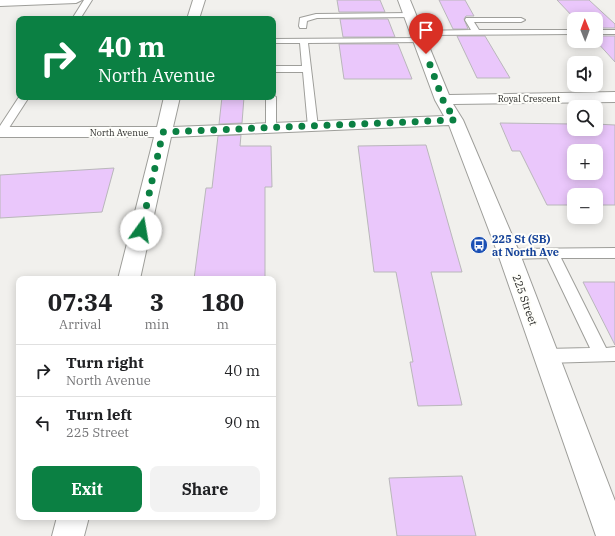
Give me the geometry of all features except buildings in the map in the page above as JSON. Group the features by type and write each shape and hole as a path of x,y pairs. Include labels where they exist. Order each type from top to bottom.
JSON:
{"street":[{"path":"0,3 76,0"},
{"path":"194,16 199,0"},
{"name":"225 Street","path":"404,0 420,36 443,100 455,120 509,254 612,536"},
{"name":"Royal Crescent","path":"443,100 614,98"},
{"path":"130,276 171,100"},
{"name":"North Avenue","path":"0,132 163,132 271,129 455,120"},
{"path":"68,536 72,520"}],"lane":[{"path":"78,16 88,0"},
{"path":"302,26 303,20 316,16 410,15"},
{"path":"476,32 469,20 521,20"},
{"path":"276,41 420,36 476,32 567,32"},
{"path":"603,32 615,32"},
{"path":"304,41 313,127"},
{"path":"276,69 306,69"},
{"path":"0,132 22,100"},
{"path":"271,100 271,129"},
{"path":"509,254 615,253"},
{"path":"545,356 608,354 552,254"}],"place":[{"name":"225 St (SB) at North Ave","path":"479,245"}],"route":[{"path":"141,230 163,132 241,130 455,120 443,100 426,54"}]}
